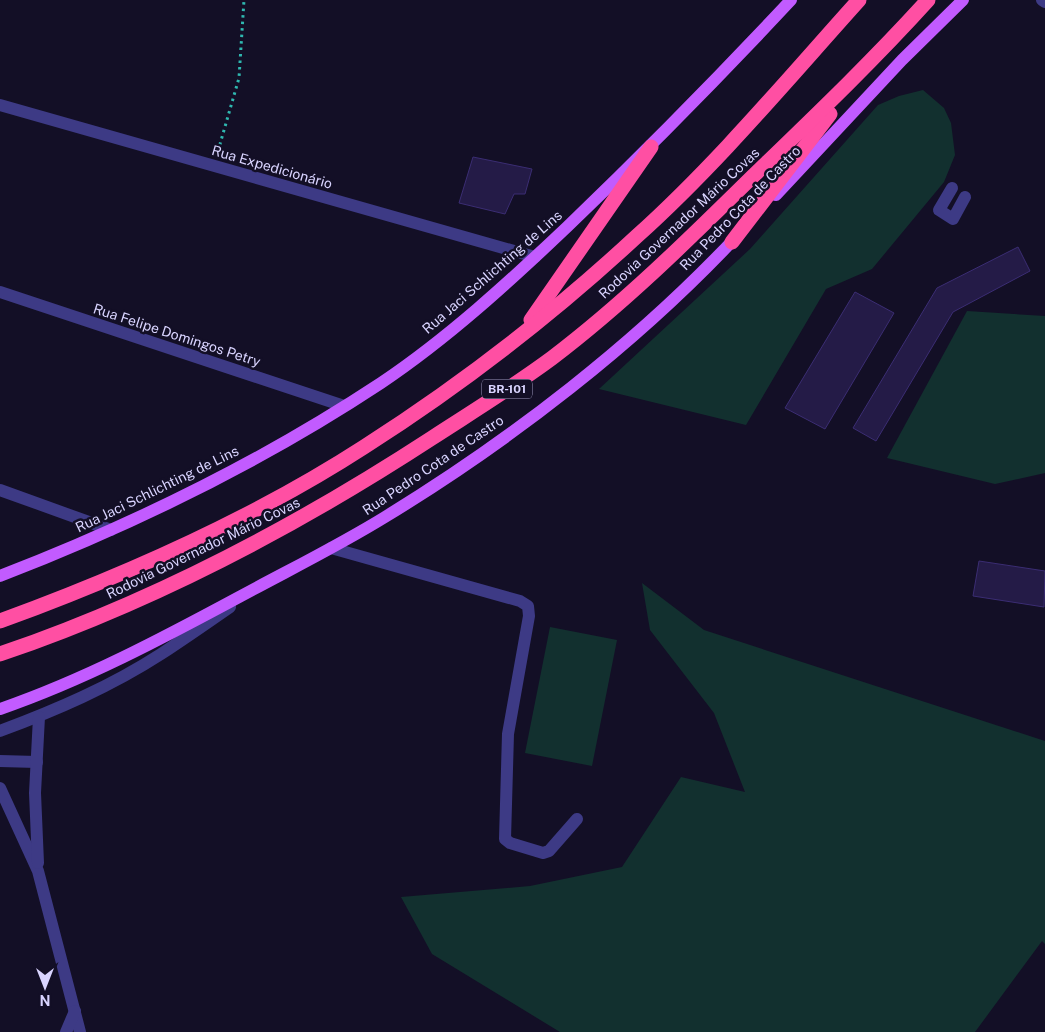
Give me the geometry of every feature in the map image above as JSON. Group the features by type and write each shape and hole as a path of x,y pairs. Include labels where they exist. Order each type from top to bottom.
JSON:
{"highway":[{"name":"Rodovia Governador Mário Covas","path":"0,621 141,566 292,490 420,410 522,334 632,241 688,187 859,0"},
{"name":"Rodovia Governador Mário Covas","path":"0,654 96,618 239,552 374,476 487,403 552,358 651,276 810,122 928,0"},
{"path":"732,242 842,98 910,20"},
{"path":"522,334 651,147"}],"main road":[{"name":"Rua Pedro Cota de Castro","path":"0,708 45,692 106,665 331,548 442,480 550,402 646,322 732,242 902,60 963,0"},
{"name":"Rua Jaci Schlichting de Lins","path":"0,576 111,530 256,456 382,383 440,340 535,257 651,147 784,2"}],"street":[{"name":"Rua Expedicionário","path":"0,105 535,257"},
{"path":"952,188 939,210 953,219 965,197"},
{"name":"Rua Felipe Domingos Petry","path":"0,292 344,406"},
{"path":"0,490 111,530"},
{"path":"331,548 520,600 528,606 530,616 508,734 505,838 510,843 543,853 549,851 577,819"},
{"path":"0,731 39,717 91,694 161,654 266,582"},
{"path":"38,870 35,792 39,717"},
{"path":"0,761 37,762"},
{"path":"0,788 38,870 80,1032"},
{"path":"66,1032 75,1011"}],"path":[{"path":"214,166 239,78 244,0"}],"green space":[{"path":"923,90 944,108 951,123 955,155 944,182 872,269 826,289 746,425 599,389 750,249 878,105 899,96"},
{"path":"967,311 1045,316 1045,473 995,484 887,458"},
{"path":"642,583 704,630 1045,741 1045,944 1042,941 975,1032 560,1032 432,954 401,897 530,886 622,867 681,777 745,792 714,713 650,630"},
{"path":"550,627 617,640 592,766 525,753"}],"building":[{"path":"473,157 532,169 525,194 514,194 505,214 459,203"},
{"path":"1018,247 1030,271 953,312 876,441 853,428 937,288"},
{"path":"855,292 894,313 825,429 785,408"},
{"path":"979,561 1045,571 1044,607 973,596"}]}
